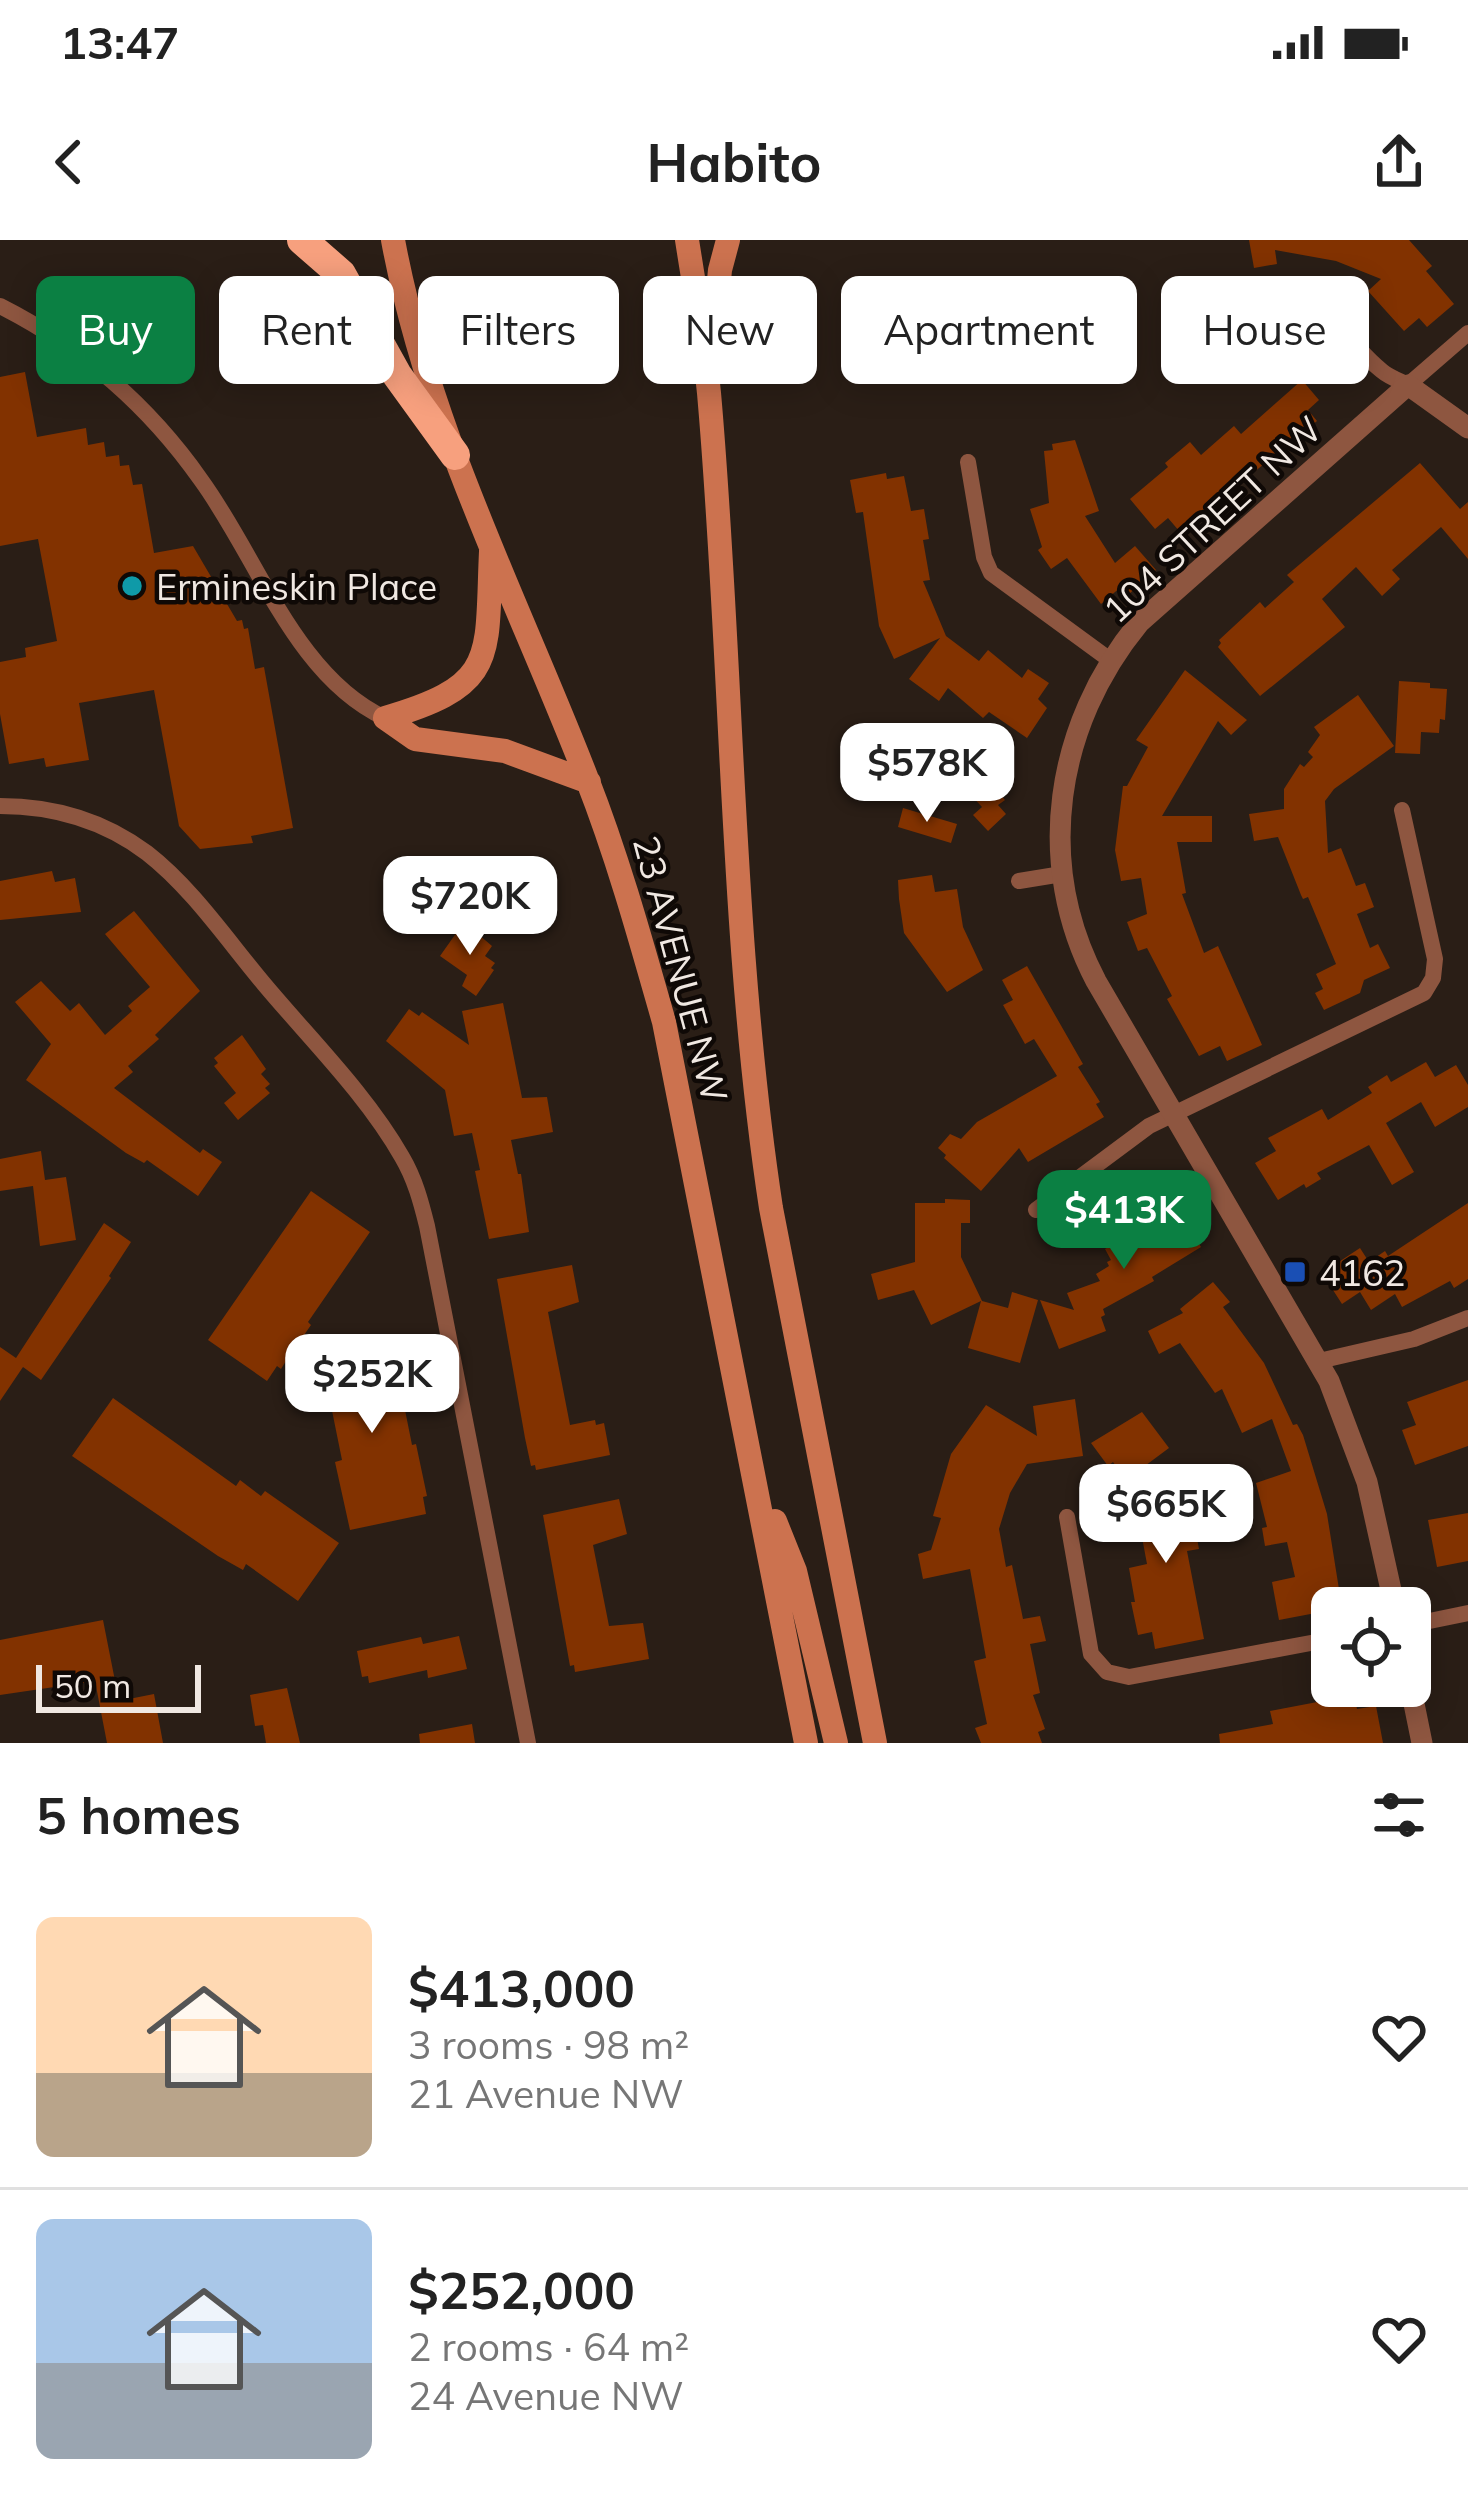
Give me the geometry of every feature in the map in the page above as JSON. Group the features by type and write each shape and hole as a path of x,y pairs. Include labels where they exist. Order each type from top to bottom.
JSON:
{"highway":[{"path":"302,240 341,274 397,375 455,455"}],"main road":[{"name":"23 AVENUE NW","path":"393,240 419,356 589,782 664,1022 806,1743"},
{"name":"23 AVENUE NW","path":"688,240 709,390 740,941 757,1120 875,1743"},
{"path":"709,390 720,270 728,240"},
{"path":"385,718 451,695 481,661 491,543"},
{"path":"385,718 415,739 505,751 589,782"},
{"path":"752,1463 795,1571 836,1743"}],"street":[{"path":"0,306 74,350 161,429 203,482 316,663 348,698 385,718"},
{"name":"104 STREET NW","path":"1390,1587 1367,1481 1319,1361 1087,964 1072,924 1062,874 1060,807 1065,771 1084,709 1110,660 1139,623 1468,333"},
{"path":"1369,356 1382,371 1468,428"},
{"path":"968,462 984,557 991,573 1110,660"},
{"path":"0,806 49,808 79,817 148,854 181,885 400,1154 420,1198 528,1743"},
{"path":"1036,1210 1139,1132 1172,1113 1410,1002 1429,986 1435,959 1402,810"},
{"path":"1019,880 1062,874"},
{"path":"1319,1361 1414,1340 1468,1318"},
{"path":"1067,1516 1091,1654 1107,1672 1129,1677 1311,1643"},
{"path":"1431,1620 1468,1613"},
{"path":"1415,1707 1422,1743"}],"building":[{"path":"1249,240 1409,240 1432,266 1426,271 1454,304 1427,327 1419,318 1404,331 1369,292 1381,279 1336,261 1275,250 1277,264 1254,268"},
{"name":"Ermineskin Place","path":"25,372 37,437 86,428 88,445 104,442 106,457 119,455 120,466 129,465 133,485 142,484 154,553 193,546 237,621 248,628 255,669 264,667 293,828 251,836 253,843 200,849 179,826 154,690 79,703 89,760 46,767 44,758 9,764 0,714 0,662 26,657 25,648 57,641 38,539 0,546 0,377"},
{"path":"1297,384 1305,384 1319,400 1308,410 1317,421 1180,532 1168,518 1155,529 1130,499 1190,442 1201,455 1234,426 1241,434"},
{"path":"1075,440 1099,511 1085,516 1115,563 1135,546 1156,570 1129,594 1122,586 1101,604 1067,558 1051,569 1038,550 1042,547 1030,509 1049,503 1044,451 1053,450 1052,444"},
{"path":"1420,463 1460,509 1468,502 1468,559 1441,527 1392,570 1400,579 1382,596 1356,567 1322,599 1345,627 1260,696 1218,647 1219,640 1260,602 1265,608 1294,582 1287,575"},
{"path":"886,473 887,479 904,476 911,511 924,509 929,539 923,540 930,580 923,581 946,636 979,661 988,650 1022,678 1028,669 1049,683 1038,699 1047,708 1027,738 989,712 983,718 948,688 939,701 909,679 940,638 894,659 879,626 863,512 856,513 850,480"},
{"path":"1185,670 1247,720 1231,735 1218,721 1162,816 1212,816 1212,842 1177,842 1186,893 1182,894 1204,953 1218,946 1262,1045 1227,1061 1220,1046 1199,1056 1167,999 1172,996 1147,948 1138,951 1127,922 1147,914 1141,878 1121,881 1115,850 1123,786 1148,747 1136,740"},
{"path":"1399,681 1447,689 1445,720 1440,719 1439,733 1421,732 1420,754 1395,753"},
{"path":"1358,695 1394,746 1334,789 1325,801 1328,853 1341,848 1356,886 1365,883 1374,907 1357,914 1370,948 1378,944 1390,968 1364,980 1360,993 1324,1010 1315,993 1323,989 1316,974 1336,964 1278,837 1254,841 1249,814 1284,809 1284,789 1300,764 1304,767 1313,757 1308,752 1320,735 1314,727"},
{"path":"986,757 1010,783 999,793 1005,800 998,805 1006,814 988,831 973,815 982,807 959,782"},
{"path":"903,808 957,824 951,843 898,827"},
{"path":"52,871 55,882 75,878 81,912 0,920 0,881"},
{"path":"932,875 935,892 957,889 963,927 983,970 947,992 904,933 899,899 898,880"},
{"path":"134,911 200,991 155,1035 159,1039 128,1066 133,1072 114,1088 200,1153 203,1149 222,1162 198,1196 147,1160 144,1163 126,1153 26,1080 51,1044 15,1002 41,981 70,1011 79,1003 105,1035 150,987 105,934"},
{"path":"464,922 492,946 485,956 495,963 476,996 462,986 467,975 440,956"},
{"path":"1027,966 1083,1064 1078,1067 1104,1117 1028,1162 1019,1148 981,1191 938,1148 950,1134 961,1139 977,1122 1057,1076 1034,1039 1025,1044 1003,1005 1013,1000 1002,980"},
{"path":"503,1003 522,1098 547,1097 553,1132 511,1140 529,1232 489,1239 472,1133 454,1136 445,1090 386,1041 409,1009 419,1016 422,1012 469,1045 462,1011"},
{"path":"242,1035 266,1069 261,1074 270,1084 265,1088 270,1093 238,1120 224,1103 236,1093 214,1066 218,1063 214,1058"},
{"path":"1426,1062 1435,1077 1456,1065 1468,1085 1468,1107 1435,1127 1421,1102 1386,1123 1414,1172 1392,1185 1369,1145 1317,1173 1321,1179 1278,1200 1255,1163 1276,1151 1268,1138 1322,1109 1328,1120 1372,1093 1368,1087 1387,1075 1391,1082"},
{"path":"41,1151 45,1180 66,1177 76,1240 40,1246 33,1186 0,1191 0,1159"},
{"path":"311,1191 370,1232 281,1369 277,1366 267,1381 208,1340"},
{"path":"945,1199 970,1200 970,1223 961,1223 961,1257 982,1301 1008,1308 1012,1292 1038,1300 1020,1363 968,1348 981,1301 931,1325 914,1290 878,1300 871,1274 915,1262 915,1203 945,1203"},
{"path":"1154,1199 1164,1215 1177,1207 1201,1247 1152,1277 1154,1281 1103,1309 1106,1331 1059,1349 1040,1300 1074,1310 1067,1293 1100,1281 1096,1274 1111,1260 1105,1249 1136,1231 1126,1216"},
{"path":"1468,1203 1468,1279 1454,1288 1450,1281 1402,1307 1395,1294 1371,1310 1360,1292 1342,1304 1322,1273 1360,1248 1369,1262 1385,1251 1388,1256"},
{"path":"104,1223 131,1242 111,1278 41,1380 23,1367 0,1401 0,1347 16,1358"},
{"path":"572,1265 579,1302 548,1312 570,1425 604,1423 610,1455 536,1470 525,1438 497,1279"},
{"path":"1213,1282 1230,1302 1223,1307 1264,1363 1293,1425 1303,1435 1327,1514 1339,1587 1311,1587 1311,1614 1279,1620 1272,1582 1295,1577 1287,1542 1265,1546 1262,1528 1267,1527 1256,1483 1291,1471 1272,1419 1242,1433 1222,1389 1215,1393 1180,1343 1159,1354 1148,1331 1183,1313 1180,1309"},
{"path":"391,1340 427,1496 423,1497 426,1514 350,1530 335,1462 342,1460 326,1381 319,1383 314,1355"},
{"path":"1468,1380 1468,1446 1415,1465 1402,1430 1416,1425 1407,1402"},
{"path":"113,1398 236,1486 240,1480 261,1496 265,1491 339,1543 298,1601 246,1564 243,1570 218,1556 72,1456"},
{"path":"1075,1399 1083,1456 1027,1464 1010,1493 999,1529 1023,1619 1040,1616 1046,1641 1030,1644 1040,1693 1033,1695 1045,1729 1038,1732 1042,1743 981,1743 975,1728 987,1724 974,1661 986,1658 970,1569 923,1579 918,1554 931,1550 941,1518 933,1516 951,1454 986,1405 1037,1436 1033,1406"},
{"path":"1142,1412 1169,1448 1126,1480 1091,1443"},
{"path":"1186,1479 1199,1549 1187,1551 1204,1639 1155,1649 1152,1632 1138,1635 1131,1602 1135,1602 1129,1568 1147,1564 1133,1489"},
{"path":"619,1499 627,1534 593,1545 609,1626 643,1623 649,1659 575,1672 574,1665 570,1666 543,1515"},
{"path":"1468,1513 1468,1561 1437,1567 1428,1520"},
{"path":"103,1620 119,1701 154,1694 163,1743 107,1743 95,1681 0,1695 0,1640"},
{"path":"459,1636 467,1669 428,1678 427,1670 369,1683 368,1676 362,1677 357,1651 421,1637 423,1644"},
{"path":"287,1688 300,1743 266,1743 263,1725 255,1726 250,1695"},
{"path":"1311,1703 1311,1707 1376,1707 1383,1743 1220,1743 1219,1734 1273,1724 1270,1711"},
{"path":"472,1724 475,1743 420,1743 419,1734"}],"place":[{"name":"Ermineskin Place","path":"132,586"},
{"name":"4162","path":"1295,1272"}]}
